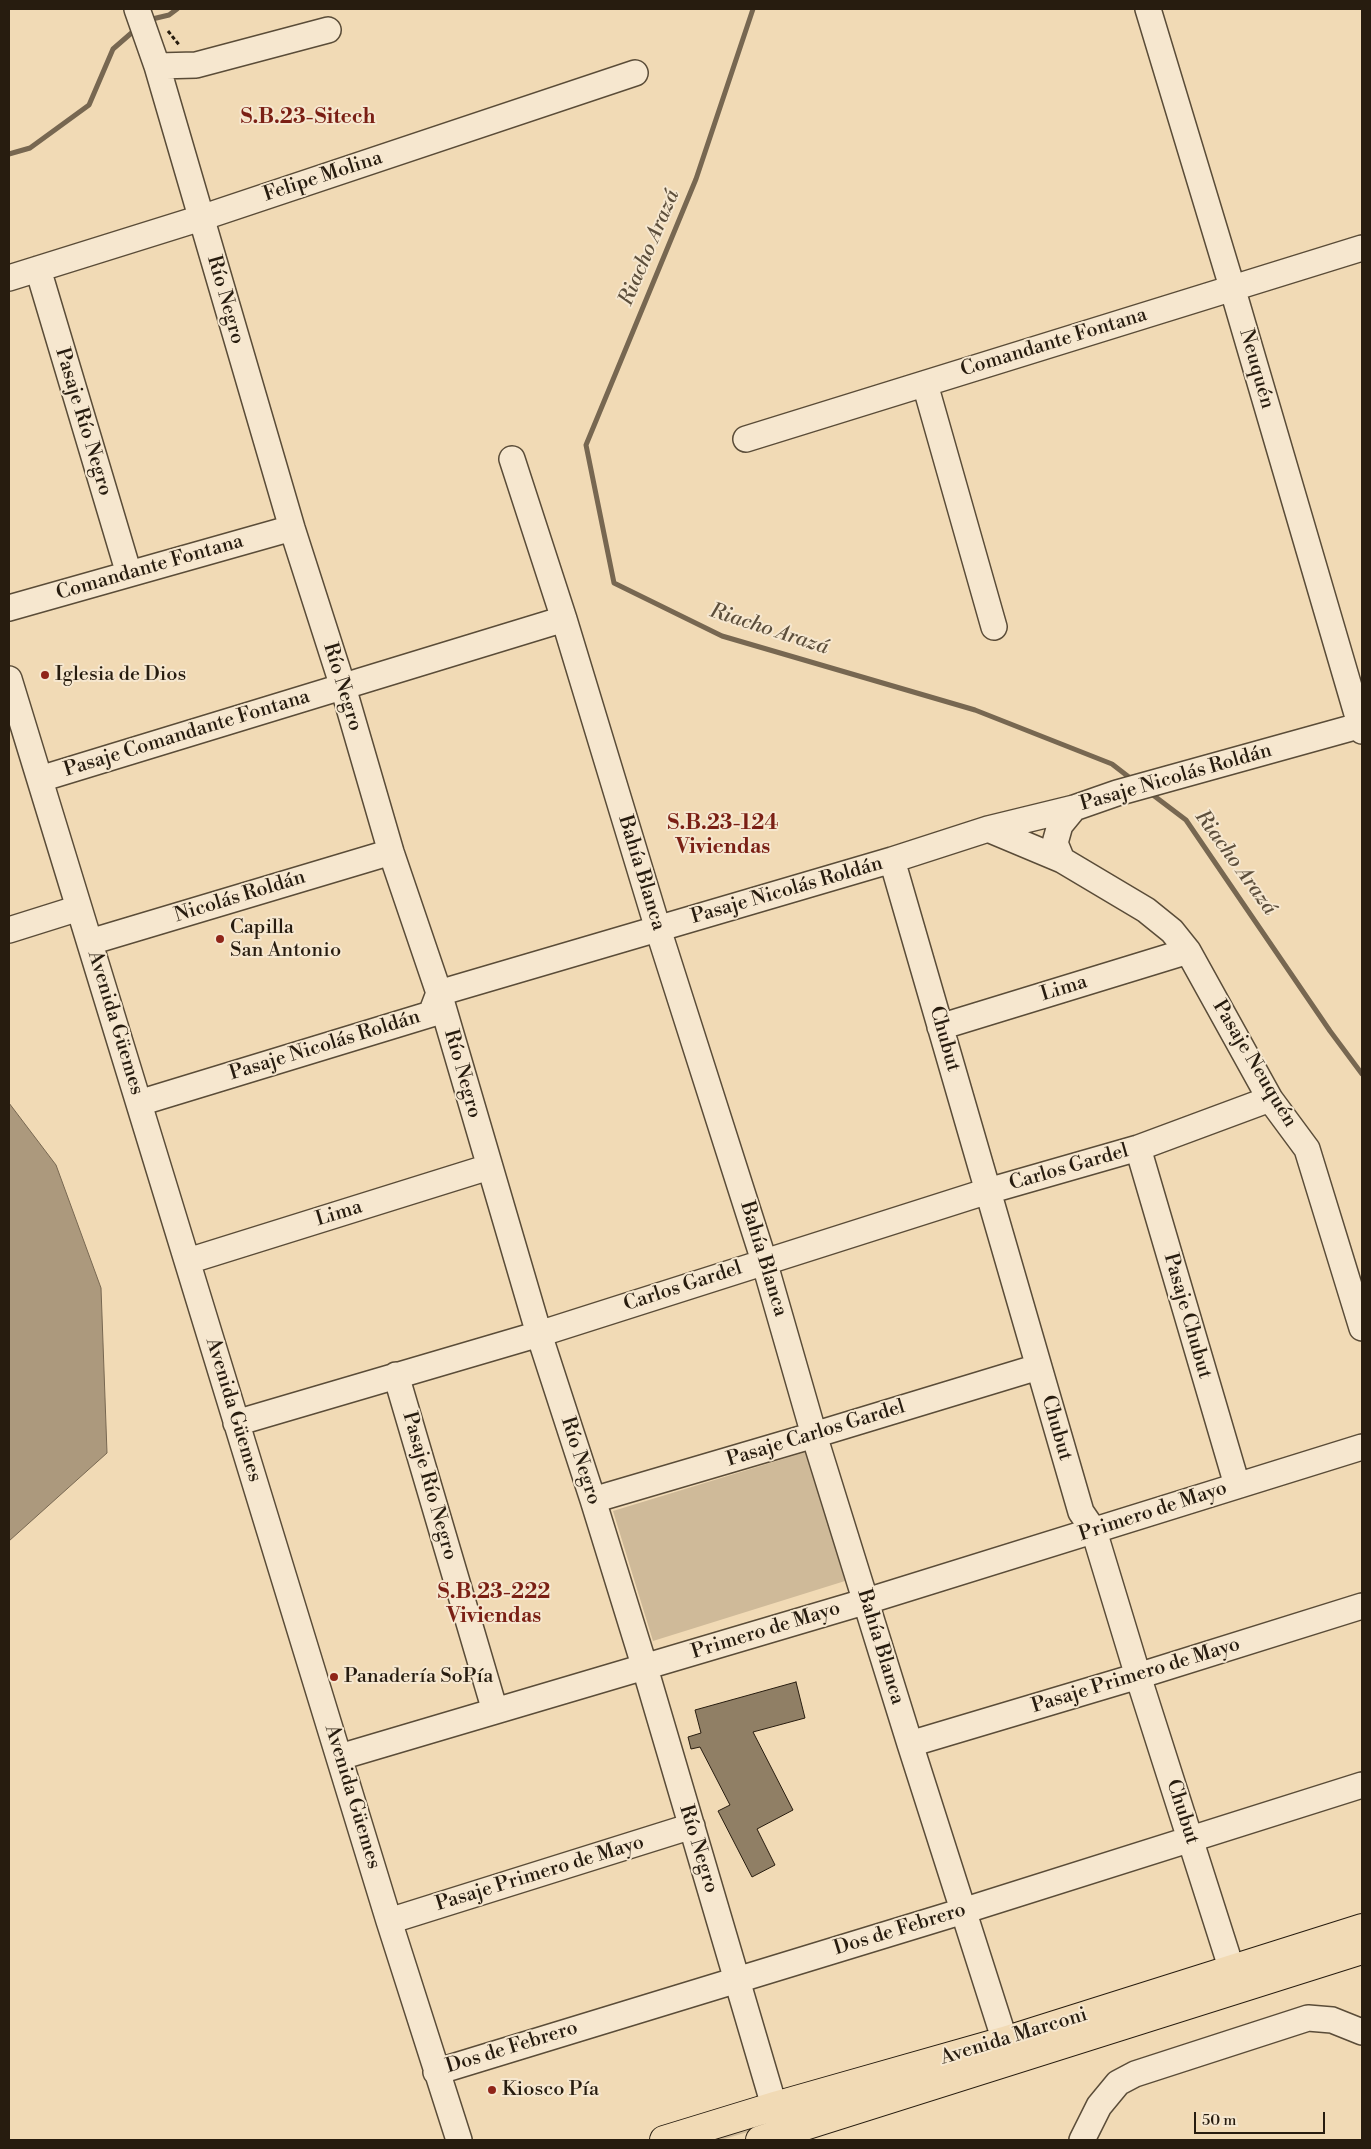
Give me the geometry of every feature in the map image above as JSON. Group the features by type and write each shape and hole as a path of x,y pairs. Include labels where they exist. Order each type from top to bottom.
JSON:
{"main road":[{"name":"Avenida Marconi","path":"775,2138 1008,2051 1235,1979 1362,1928"},
{"name":"Avenida Marconi","path":"1235,1979 1362,1950"},
{"name":"Avenida Marconi","path":"664,2140 775,2106 1008,2051"}],"street":[{"name":"Neuquén","path":"1148,9 1362,727"},
{"name":"Río Negro","path":"138,10 158,66 292,528 343,687 391,852 439,993 539,1334 645,1668 775,2106 775,2138"},
{"path":"158,66 196,65 328,30"},
{"name":"Felipe Molina","path":"9,278 201,218 635,73"},
{"name":"Comandante Fontana","path":"746,439 1362,248"},
{"name":"Pasaje Río Negro","path":"38,269 129,574"},
{"path":"925,384 994,627"},
{"name":"Bahía Blanca","path":"512,459 564,620 658,929 764,1261 814,1436 1008,2051"},
{"name":"Comandante Fontana","path":"9,608 292,528"},
{"name":"Pasaje Comandante Fontana","path":"40,779 564,620"},
{"name":"Avenida Güemes","path":"9,679 19,752 40,779 389,1921 459,2140"},
{"name":"Pasaje Nicolás Roldán","path":"139,1103 431,1014 439,993 892,860 988,829 1074,808 1116,793 1362,727"},
{"path":"1062,860 1055,843 1060,825 1074,808"},
{"name":"Pasaje Neuquén","path":"988,829 1062,860 1146,910 1172,931 1188,950 1270,1099 1307,1149 1362,1328"},
{"name":"Nicolás Roldán","path":"90,942 391,852"},
{"name":"Chubut","path":"892,860 1081,1512 1094,1531 1138,1676 1235,1979"},
{"path":"9,930 79,908"},
{"name":"Lima","path":"940,1027 1188,950"},
{"name":"Carlos Gardel","path":"236,1423 539,1334 988,1191 1138,1148 1270,1099"},
{"name":"Pasaje Chubut","path":"1138,1148 1237,1485"},
{"name":"Lima","path":"188,1261 490,1168"},
{"name":"Pasaje Carlos Gardel","path":"593,1500 814,1436 1038,1366"},
{"name":"Pasaje Río Negro","path":"396,1375 495,1711"},
{"name":"Primero de Mayo","path":"340,1757 867,1601 1362,1447"},
{"name":"Pasaje Primero de Mayo","path":"910,1744 1138,1676 1362,1606"},
{"name":"Dos de Febrero","path":"436,2072 963,1911 1362,1785"},
{"name":"Pasaje Primero de Mayo","path":"389,1921 692,1826"},
{"path":"1082,2140 1099,2106 1118,2084 1135,2074 1308,2018 1332,2020 1362,2032"}],"shaded area":[{"path":"9,1103 56,1165 101,1288 107,1453 9,1541"},
{"path":"806,1452 845,1581 653,1641 613,1511"},
{"path":"750,2126 751,2131 721,2140 705,2140"}],"building":[{"path":"796,1682 805,1718 753,1732 793,1810 757,1829 775,1865 752,1877 718,1811 730,1805 700,1747 691,1749 688,1737 701,1733 695,1710"}],"waterway":[{"name":"Riacho Arazá","path":"148,20 169,15 177,9"},
{"name":"Riacho Arazá","path":"753,9 696,179 586,445 614,583 722,636 975,710 1112,764 1134,781"},
{"name":"Riacho Arazá","path":"9,154 30,148 89,105 113,49 136,29"},
{"name":"Riacho Arazá","path":"1149,792 1186,820 1330,1031 1362,1074"}],"place":[{"name":"Iglesia de Dios","path":"45,675"},
{"name":"Capilla San Antonio","path":"220,939"},
{"name":"Panadería SoPía","path":"334,1677"},
{"name":"Kiosco Pía","path":"492,2090"}],"district":[{"name":"S.B.23-Sitech","path":"308,118"},
{"name":"S.B.23-124 Viviendas","path":"723,836"},
{"name":"S.B.23-222 Viviendas","path":"494,1605"}]}
